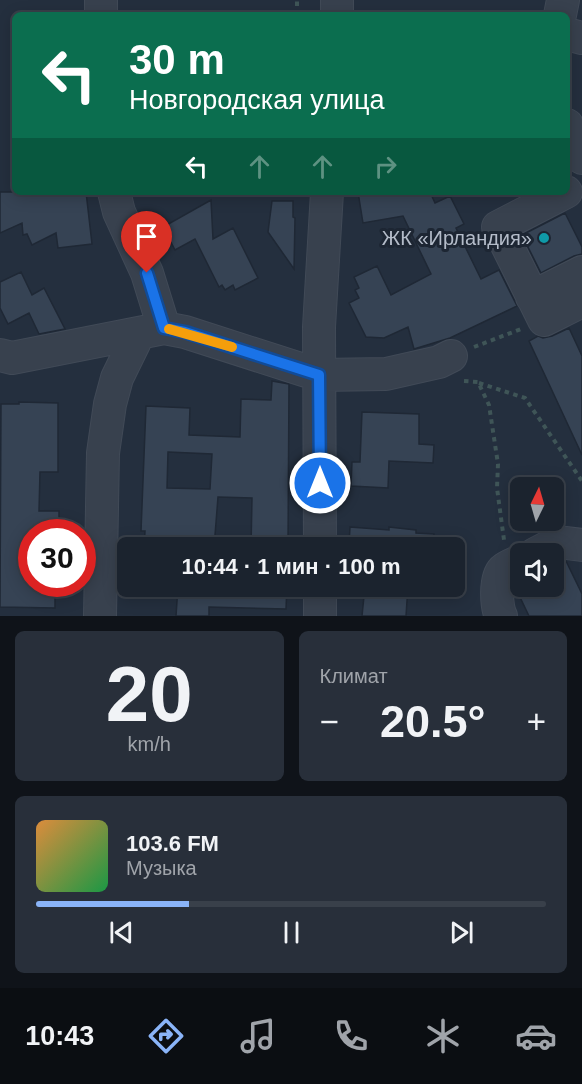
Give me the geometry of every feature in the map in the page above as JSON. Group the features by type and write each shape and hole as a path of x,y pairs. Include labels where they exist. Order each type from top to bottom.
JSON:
{"street":[{"path":"570,133 582,158"},
{"path":"100,616 103,453 110,404 117,378 151,331 147,273 119,212 115,195"},
{"path":"320,537 319,327 327,195"},
{"path":"538,308 498,227 561,195"},
{"path":"538,308 582,272"},
{"path":"538,308 582,301"},
{"path":"0,355 12,358 151,331 185,332 319,375 386,374 445,359"},
{"path":"556,543 582,545"},
{"path":"501,616 497,608 498,578 503,570 510,566"},
{"path":"320,597 320,616"}],"path":[{"path":"538,308 445,359 450,379 478,382 525,398 582,481"},
{"path":"478,382 489,405 498,464 497,488 515,543"}],"building":[{"path":"0,192 12,192 12,195 86,195 92,244 58,248 56,233 32,245 27,234 23,235 22,223 0,233"},
{"path":"358,195 431,195 435,203 450,196 464,224 456,228 481,279 499,270 517,306 450,338 414,349 408,327 384,338 366,337 349,303 359,298 355,290 359,288 354,277 377,266 391,295 431,274 403,216 363,223"},
{"path":"211,200 213,239 233,228 258,278 235,290 233,285 225,290 222,285 219,287 195,239 175,250 163,227"},
{"path":"272,201 293,201 294,269 268,232"},
{"path":"565,213 582,247 582,254 541,273 522,235"},
{"path":"21,272 32,295 44,288 65,329 39,334 29,313 8,324 0,308 0,282"},
{"path":"569,328 582,356 582,455 529,341 538,336 543,338 552,336"},
{"path":"272,381 289,384 288,537 251,537 252,498 218,497 215,537 145,537 145,531 141,531 146,406 190,408 189,435 240,437 241,399 271,400","holes":["168,452 212,454 210,489 167,488"]},
{"path":"19,402 58,403 58,472 40,472 39,511 59,511 59,519 18,519 18,597 55,597 55,608 0,607 1,404 19,404"},
{"path":"362,412 419,414 419,444 434,445 433,463 389,461 388,488 351,486 352,462 360,462"},
{"path":"350,527 389,530 389,527 434,534 434,537 349,537"},
{"path":"564,561 566,561 582,594 582,616 529,616 520,597 564,597"},
{"path":"177,597 287,597 286,609 209,607 209,616 176,616"},
{"path":"364,597 407,597 406,616 362,616"}],"slow traffic":[{"path":"169,329 232,347"}],"place":[{"name":"ЖК «Ирландия»","path":"544,238"}],"route":[{"path":"147,273 164,328 185,332 319,375 320,483"}]}
